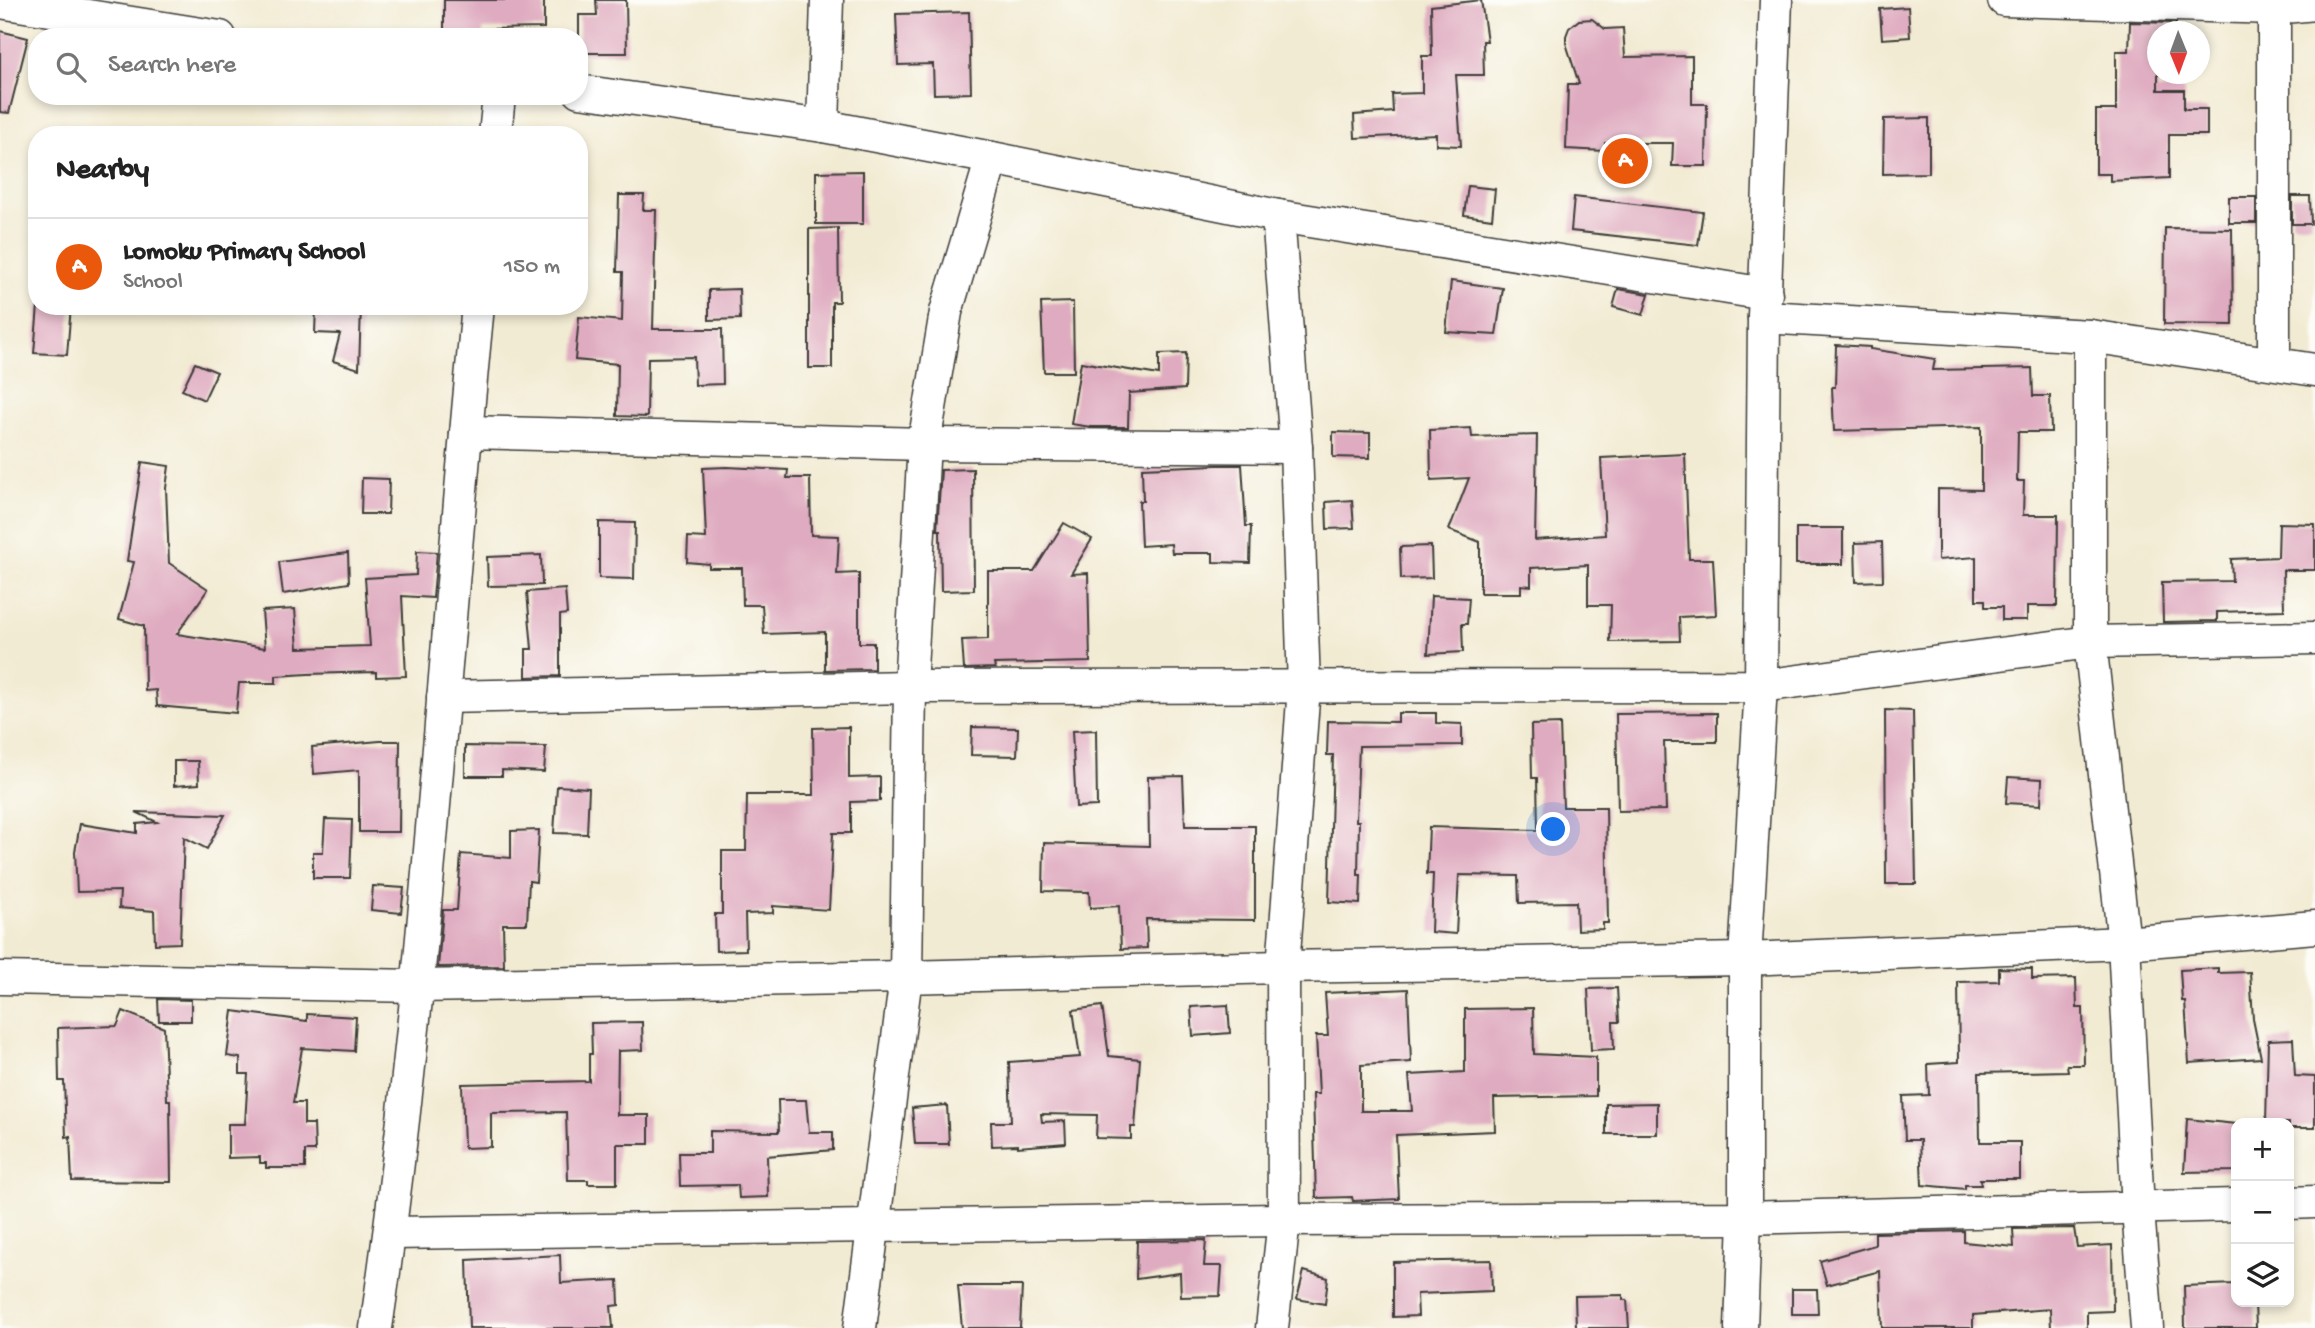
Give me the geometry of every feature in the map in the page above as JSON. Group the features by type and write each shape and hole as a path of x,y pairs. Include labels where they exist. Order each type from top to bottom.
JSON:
{"street":[{"path":"823,126 827,0"},
{"path":"1741,1328 1745,1218 1745,959 1761,685 1765,305 1776,0"},
{"path":"2004,0 2315,4"},
{"path":"0,2 163,28"},
{"path":"2274,363 2275,4"},
{"path":"588,92 823,126 1278,216 1765,305 2090,336 2315,370"},
{"path":"496,126 498,105"},
{"path":"860,1328 906,978 910,687 924,444 946,312 992,158"},
{"path":"1272,1328 1284,1220 1283,967 1304,687 1296,447 1278,216"},
{"path":"376,1328 390,1233 418,986 477,315"},
{"path":"2090,336 2090,642 2124,943 2147,1328"},
{"path":"466,432 924,444 1296,447"},
{"path":"443,697 910,687 1761,685 2090,642 2315,638"},
{"path":"0,978 418,986 906,978 1283,967 1745,959 2124,943 2315,926"},
{"path":"2294,1203 2315,1202"},
{"path":"390,1233 1284,1220 1745,1218 2231,1205"}],"building":[{"path":"444,0 544,0 544,28 444,28"},
{"path":"596,0 626,0 627,53 588,53 588,28 579,28 579,15 597,15"},
{"path":"1481,0 1487,41 1483,41 1484,75 1456,75 1461,146 1436,145 1436,134 1355,138 1354,115 1393,112 1392,94 1422,93 1422,56 1432,56 1431,6"},
{"path":"1908,7 1910,37 1882,39 1880,9"},
{"path":"969,12 971,93 934,94 933,64 898,65 896,14"},
{"path":"1592,19 1605,29 1623,28 1625,57 1692,56 1692,104 1707,104 1706,166 1672,166 1673,143 1605,143 1605,151 1566,149 1568,84 1579,84 1566,36 1569,28 1579,20"},
{"path":"2130,22 2147,22 2147,84 2158,84 2158,90 2184,90 2184,109 2207,109 2207,135 2169,135 2169,178 2110,181 2110,174 2096,174 2096,110 2116,110 2116,51 2129,51"},
{"path":"0,31 28,38 9,113 0,112"},
{"path":"1929,118 1929,173 1883,174 1884,119"},
{"path":"863,171 863,224 816,224 816,172"},
{"path":"1468,186 1495,189 1492,219 1464,215"},
{"path":"619,195 644,195 643,210 656,210 653,329 722,329 723,384 695,385 694,357 648,358 647,417 617,416 618,364 575,360 579,317 622,321 623,272 617,272"},
{"path":"2292,196 2310,196 2311,224 2292,224"},
{"path":"1574,197 1703,212 1698,245 1571,231"},
{"path":"2229,197 2256,197 2256,223 2229,223"},
{"path":"838,228 839,302 832,302 832,368 809,368 809,229"},
{"path":"2165,228 2232,229 2233,325 2164,324"},
{"path":"1451,281 1503,288 1496,335 1446,332"},
{"path":"739,289 740,319 709,320 709,290"},
{"path":"1618,289 1649,294 1643,315 1613,307"},
{"path":"1073,302 1074,372 1044,372 1041,303"},
{"path":"37,315 70,315 67,355 34,353"},
{"path":"316,315 361,315 359,369 333,361 340,334 315,333"},
{"path":"1836,345 1870,347 1935,359 1933,370 2032,368 2033,396 2050,396 2051,432 2018,432 2017,481 2024,481 2023,515 2058,515 2057,606 2027,606 2027,620 2002,620 2002,607 1985,607 1985,600 1976,600 1976,557 1938,560 1938,489 1981,490 1981,427 1834,431 1832,387 1835,387"},
{"path":"1186,353 1185,389 1129,393 1128,427 1071,424 1081,362 1159,375 1159,354"},
{"path":"195,363 217,372 204,400 182,390"},
{"path":"1471,428 1472,437 1537,435 1535,540 1605,535 1601,458 1685,454 1689,559 1713,559 1716,615 1679,617 1680,641 1610,642 1611,605 1588,605 1588,565 1531,568 1531,586 1521,585 1521,593 1480,593 1480,542 1449,530 1469,478 1431,480 1430,430"},
{"path":"1333,432 1370,433 1370,458 1333,457"},
{"path":"142,462 169,466 166,488 169,563 208,589 177,634 265,648 262,611 295,609 298,648 370,646 365,578 416,575 417,551 437,552 433,598 402,596 406,676 376,677 376,672 308,674 276,676 276,683 239,683 236,713 157,706 156,690 145,691 144,626 119,619 134,562 127,561"},
{"path":"1242,465 1246,526 1251,526 1250,563 1213,562 1213,553 1172,553 1171,544 1141,546 1139,501 1143,501 1142,468"},
{"path":"703,468 788,470 787,478 810,478 811,535 839,536 837,574 859,573 859,643 874,643 874,669 825,670 825,632 764,634 762,605 743,605 742,568 709,568 709,564 687,562 688,537 706,538"},
{"path":"973,469 974,590 941,591 940,530 937,530 941,470"},
{"path":"362,478 389,479 388,514 361,514"},
{"path":"1352,500 1354,528 1327,529 1326,502"},
{"path":"599,522 635,523 634,579 599,578"},
{"path":"1064,523 1092,539 1071,574 1088,573 1090,662 994,664 995,668 964,669 962,640 988,639 988,571 1034,571"},
{"path":"2279,523 2315,524 2315,570 2283,570 2284,610 2217,612 2217,621 2163,622 2162,582 2232,581 2231,559 2278,557"},
{"path":"1796,528 1843,528 1843,564 1796,564"},
{"path":"1882,542 1883,581 1856,582 1855,543"},
{"path":"1431,546 1432,578 1401,579 1400,547"},
{"path":"348,553 349,583 283,594 279,562"},
{"path":"541,555 542,585 488,586 487,557"},
{"path":"565,589 567,614 560,615 560,676 526,677 526,649 532,649 527,592"},
{"path":"1431,596 1469,598 1467,624 1462,624 1463,652 1428,654"},
{"path":"1885,710 1913,711 1916,884 1886,884"},
{"path":"1398,713 1436,713 1436,723 1462,724 1462,745 1359,746 1356,821 1359,821 1360,904 1329,902 1333,755 1327,755 1328,721 1398,722"},
{"path":"1717,713 1717,742 1664,742 1666,810 1618,811 1616,714"},
{"path":"1560,724 1563,807 1606,807 1608,923 1603,923 1603,929 1577,930 1576,902 1519,903 1518,876 1459,875 1456,934 1431,932 1433,874 1427,874 1429,827 1538,830 1537,778 1532,778 1531,725"},
{"path":"849,727 849,778 880,777 880,801 851,802 851,833 833,833 829,910 773,906 773,913 745,914 746,950 716,951 715,914 722,914 722,851 746,851 747,795 814,795 813,728"},
{"path":"972,727 1018,728 1017,756 971,755"},
{"path":"1096,730 1097,806 1076,807 1072,731"},
{"path":"400,741 399,832 359,832 359,770 314,774 312,747"},
{"path":"465,746 546,747 544,772 502,770 502,776 465,776"},
{"path":"174,761 198,761 199,784 174,786"},
{"path":"1183,776 1185,826 1255,826 1255,920 1146,919 1147,948 1121,949 1119,906 1090,908 1089,892 1043,891 1044,843 1149,846 1148,777"},
{"path":"2008,777 2042,779 2041,805 2006,803"},
{"path":"557,786 589,788 587,834 554,833"},
{"path":"136,812 225,815 207,849 184,837 180,943 155,944 154,911 119,908 120,891 77,892 75,852 80,824 137,833 137,824 157,822"},
{"path":"325,819 352,820 350,878 313,878 313,852 323,852"},
{"path":"539,830 536,882 529,881 527,924 503,924 504,966 438,967 443,910 457,910 461,854 511,858 511,831"},
{"path":"373,886 404,888 401,913 371,910"},
{"path":"1999,968 2032,969 2032,979 2076,978 2077,1008 2083,1008 2084,1065 2067,1065 2068,1071 1979,1073 1980,1142 2020,1142 2020,1179 1980,1179 1981,1185 1965,1185 1965,1189 1922,1185 1920,1140 1905,1140 1903,1096 1929,1095 1928,1064 1959,1062 1958,982 1999,981"},
{"path":"2218,968 2218,973 2250,972 2253,1019 2261,1058 2189,1063 2180,970"},
{"path":"1617,988 1619,1022 1613,1022 1614,1049 1591,1050 1588,989"},
{"path":"1408,989 1411,1062 1361,1065 1361,1111 1412,1111 1409,1075 1465,1072 1465,1009 1533,1008 1534,1054 1596,1057 1596,1096 1494,1098 1495,1131 1396,1135 1399,1199 1353,1201 1352,1197 1316,1198 1313,1094 1319,1094 1316,1036 1328,1036 1325,993"},
{"path":"158,999 191,1000 191,1021 159,1021"},
{"path":"1228,1005 1230,1033 1193,1036 1191,1007"},
{"path":"1102,1006 1109,1056 1140,1059 1135,1127 1131,1127 1131,1139 1096,1138 1097,1115 1041,1114 1042,1122 1065,1121 1066,1143 992,1146 991,1122 1011,1122 1009,1062 1080,1057 1073,1010"},
{"path":"123,1011 164,1028 167,1100 170,1100 171,1182 72,1181 70,1136 66,1137 64,1081 59,1081 58,1028 117,1026"},
{"path":"233,1011 307,1021 307,1014 356,1017 354,1051 302,1048 293,1103 304,1103 304,1124 314,1124 315,1151 305,1151 305,1168 266,1168 266,1163 260,1163 260,1157 228,1158 228,1124 245,1124 248,1074 240,1074 240,1058 227,1056"},
{"path":"642,1022 643,1050 618,1051 617,1115 649,1115 649,1144 617,1144 617,1184 588,1184 588,1180 568,1180 566,1112 491,1113 491,1147 464,1148 462,1084 589,1081 591,1023"},
{"path":"2293,1039 2295,1076 2315,1077 2315,1128 2294,1128 2294,1118 2266,1118 2268,1040"},
{"path":"778,1100 806,1100 809,1132 833,1132 833,1150 767,1156 768,1197 739,1198 738,1185 680,1186 679,1153 710,1153 710,1131 779,1132"},
{"path":"1657,1103 1657,1134 1606,1134 1606,1104"},
{"path":"947,1105 949,1144 915,1144 912,1108"},
{"path":"2187,1119 2231,1123 2231,1171 2184,1172"},
{"path":"2074,1228 2077,1247 2112,1245 2113,1311 2087,1312 2087,1328 2051,1328 2050,1309 1973,1315 1973,1328 1882,1328 1880,1271 1827,1285 1820,1261 1875,1245 1875,1233 1964,1231 1964,1242 2014,1247 2013,1229"},
{"path":"1206,1240 1204,1266 1222,1266 1220,1296 1181,1297 1180,1273 1136,1279 1137,1241"},
{"path":"560,1255 561,1283 618,1280 619,1305 611,1306 613,1328 469,1328 467,1260"},
{"path":"1491,1260 1492,1291 1417,1294 1418,1316 1393,1317 1393,1262"},
{"path":"1304,1271 1328,1278 1325,1304 1297,1299"},
{"path":"2231,1284 2231,1307 2255,1307 2256,1328 2185,1328 2184,1286"},
{"path":"958,1286 1022,1286 1020,1328 962,1328"},
{"path":"1792,1289 1817,1289 1818,1314 1792,1314"},
{"path":"1623,1295 1623,1300 1627,1300 1629,1328 1576,1328 1575,1296"}],"place":[{"name":"Lomoku Primary School","path":"1625,161"}]}
